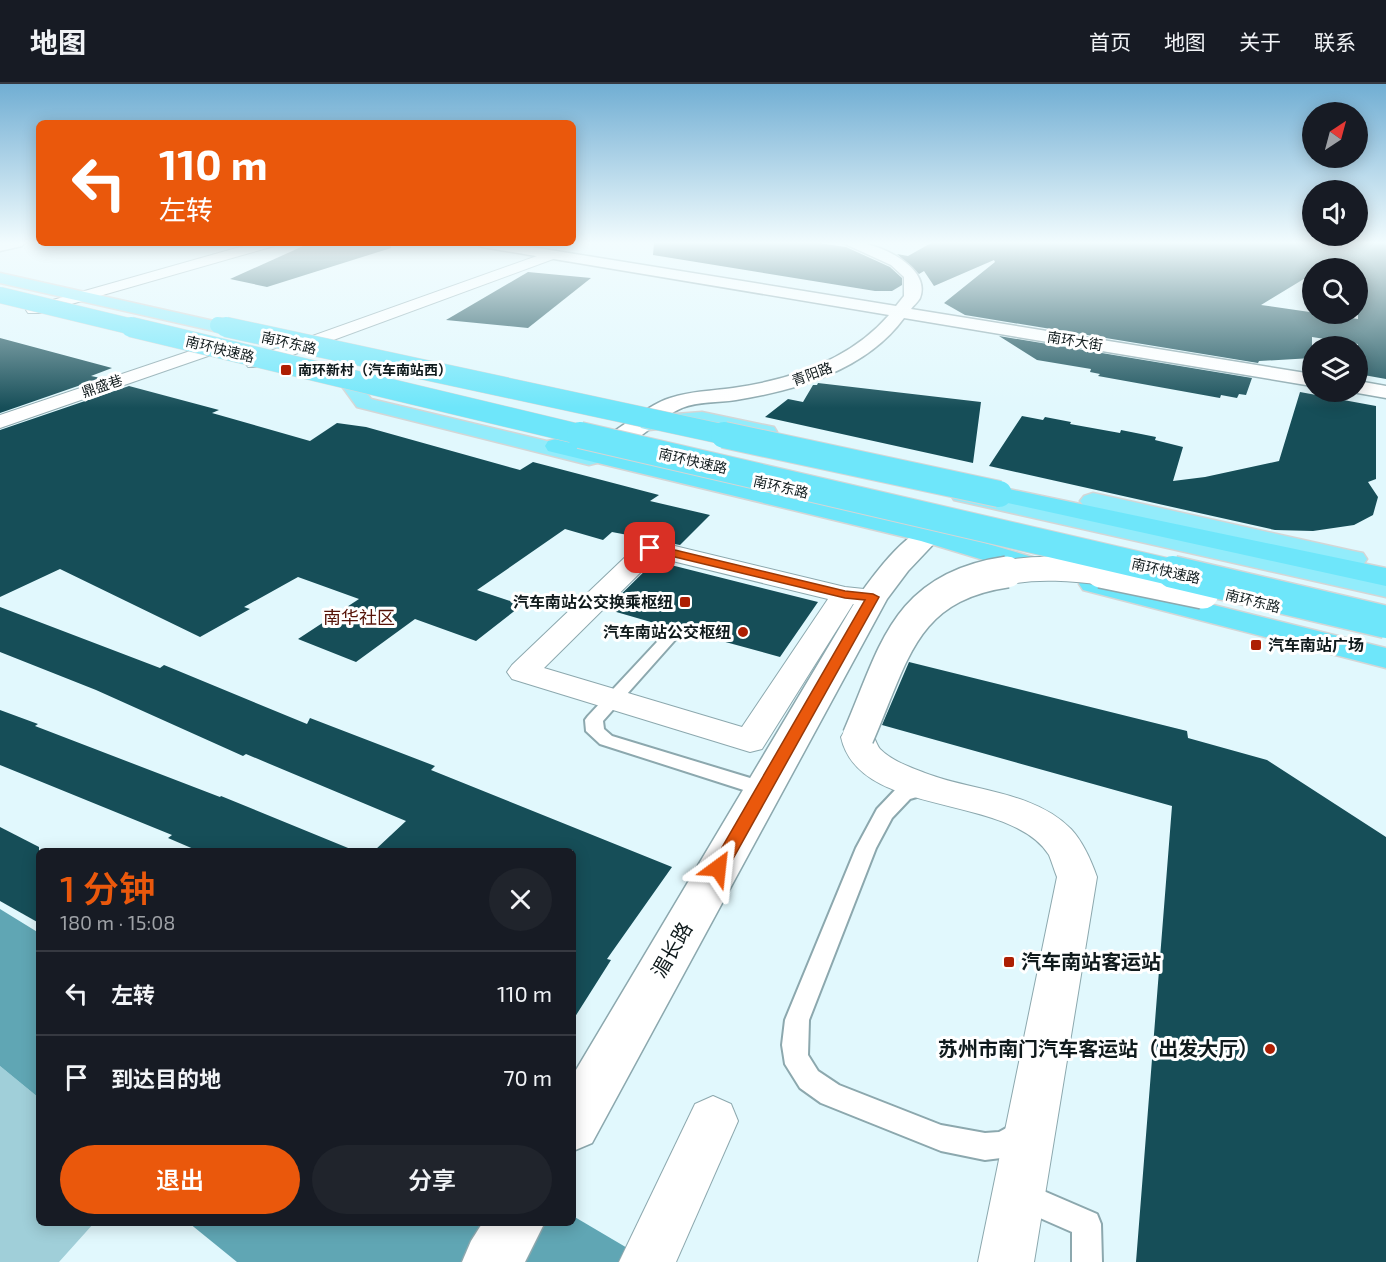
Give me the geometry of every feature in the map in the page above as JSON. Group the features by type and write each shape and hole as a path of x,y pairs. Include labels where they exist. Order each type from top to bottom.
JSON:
{"highway":[{"name":"南环快速路","path":"9,298 44,309 1386,622"},
{"name":"南环快速路","path":"75,298 487,397 1386,600"},
{"path":"80,299 188,318 1386,577"},
{"path":"44,309 127,339 290,382 929,535 1077,580 1386,658"}],"main road":[{"name":"南环东路","path":"76,298 299,345 1386,588"},
{"name":"南环东路","path":"0,302 44,309 254,363 1386,633"},
{"path":"351,386 364,403 393,411 840,519 929,535"},
{"path":"643,423 702,418 1233,530 1386,568"}],"street":[{"path":"44,309 83,298"},
{"path":"254,363 431,298"},
{"name":"南环大街","path":"813,298 1302,378"},
{"name":"青阳路","path":"607,446 659,410 679,401 776,387 814,375 843,362 894,321 911,298"},
{"name":"鼎盛巷","path":"0,422 205,351"},
{"path":"1368,389 1386,392"},
{"name":"湄长路","path":"576,1120 763,789 859,596 898,565 929,535"},
{"path":"650,548 730,571 859,596 750,741 523,672 650,548"},
{"path":"1007,1256 1077,877 1070,856 1062,843 1029,818 878,767 860,750 858,737 904,634 928,602 959,584 1005,572 1057,568 1118,574 1386,638"},
{"path":"654,1245 713,1121"},
{"path":"492,1262 514,1226"}],"lane":[{"path":"675,631 594,720 595,731 606,740 763,789"},
{"path":"942,790 920,787 911,789 895,800 884,814 866,848 797,1020 793,1041 795,1059 802,1073 813,1084 830,1094 962,1145 1000,1145 1022,1132 1035,1108"},
{"path":"1018,1194 1087,1224 1087,1262"}],"shaded area":[{"path":"0,909 36,931 36,1096 0,1066"},
{"path":"0,1066 36,1096 36,1226 91,1226 59,1262 0,1262"},
{"path":"576,1218 651,1262 237,1262 193,1226 576,1226"}],"building":[{"path":"484,298 566,298 528,328 446,320"},
{"path":"950,298 1273,298 1261,305 1302,311 1302,324 1368,324 1368,298 1386,298 1386,379 1368,376 1368,336 1302,336 1302,359 1259,361 1258,363 965,315 944,303"},
{"path":"999,336 1252,378 1246,395 1239,394 1237,398 1221,395 1220,398 1098,376 1100,374 1090,372 1091,369 1037,360"},
{"path":"0,338 112,368 91,376 101,378 0,413"},
{"path":"818,383 981,402 973,463 765,417 788,399 803,402 813,385"},
{"path":"129,386 219,410 212,413 310,441 337,423 366,427 520,470 533,462 659,495 650,501 710,515 680,545 612,532 603,540 565,529 477,590 522,605 476,641 415,619 356,662 298,639 359,599 298,577 244,607 250,609 200,637 60,569 0,597 0,430"},
{"path":"1300,392 1302,392 1302,402 1354,402 1376,406 1376,479 1368,482 1378,497 1373,515 1354,525 1313,531 1275,530 989,466 1022,416 1043,420 1045,417 1120,433 1121,430 1156,437 1155,440 1183,447 1173,481 1205,477 1279,461"},
{"name":"汽车南站公交枢纽","path":"655,561 818,602 780,657 685,631 676,624 668,627 606,609"},
{"path":"0,607 160,668 164,665 307,724 310,718 435,766 431,770 672,867 607,959 611,960 576,1015 576,848 377,848 406,821 246,754 243,756 96,690 0,652"},
{"name":"苏州市南门汽车客运站（出发大厅）","path":"909,662 1187,731 1188,738 1267,760 1386,837 1386,1262 1136,1262 1172,806 882,725"},
{"path":"0,710 38,724 35,726 221,796 348,848 191,848 168,838 172,835 0,765"},
{"path":"0,827 39,847 36,848 36,921 0,901"}],"place":[{"name":"南环新村（汽车南站西）","path":"286,370"},
{"name":"汽车南站公交换乘枢纽","path":"685,602"},
{"name":"汽车南站公交枢纽","path":"743,632"},
{"name":"汽车南站广场","path":"1256,645"},
{"name":"汽车南站客运站","path":"1009,962"},
{"name":"苏州市南门汽车客运站（出发大厅）","path":"1270,1049"}],"district":[{"name":"南华社区","path":"359,618"}],"route":[{"path":"650,548 845,595 873,597 718,868"}]}
